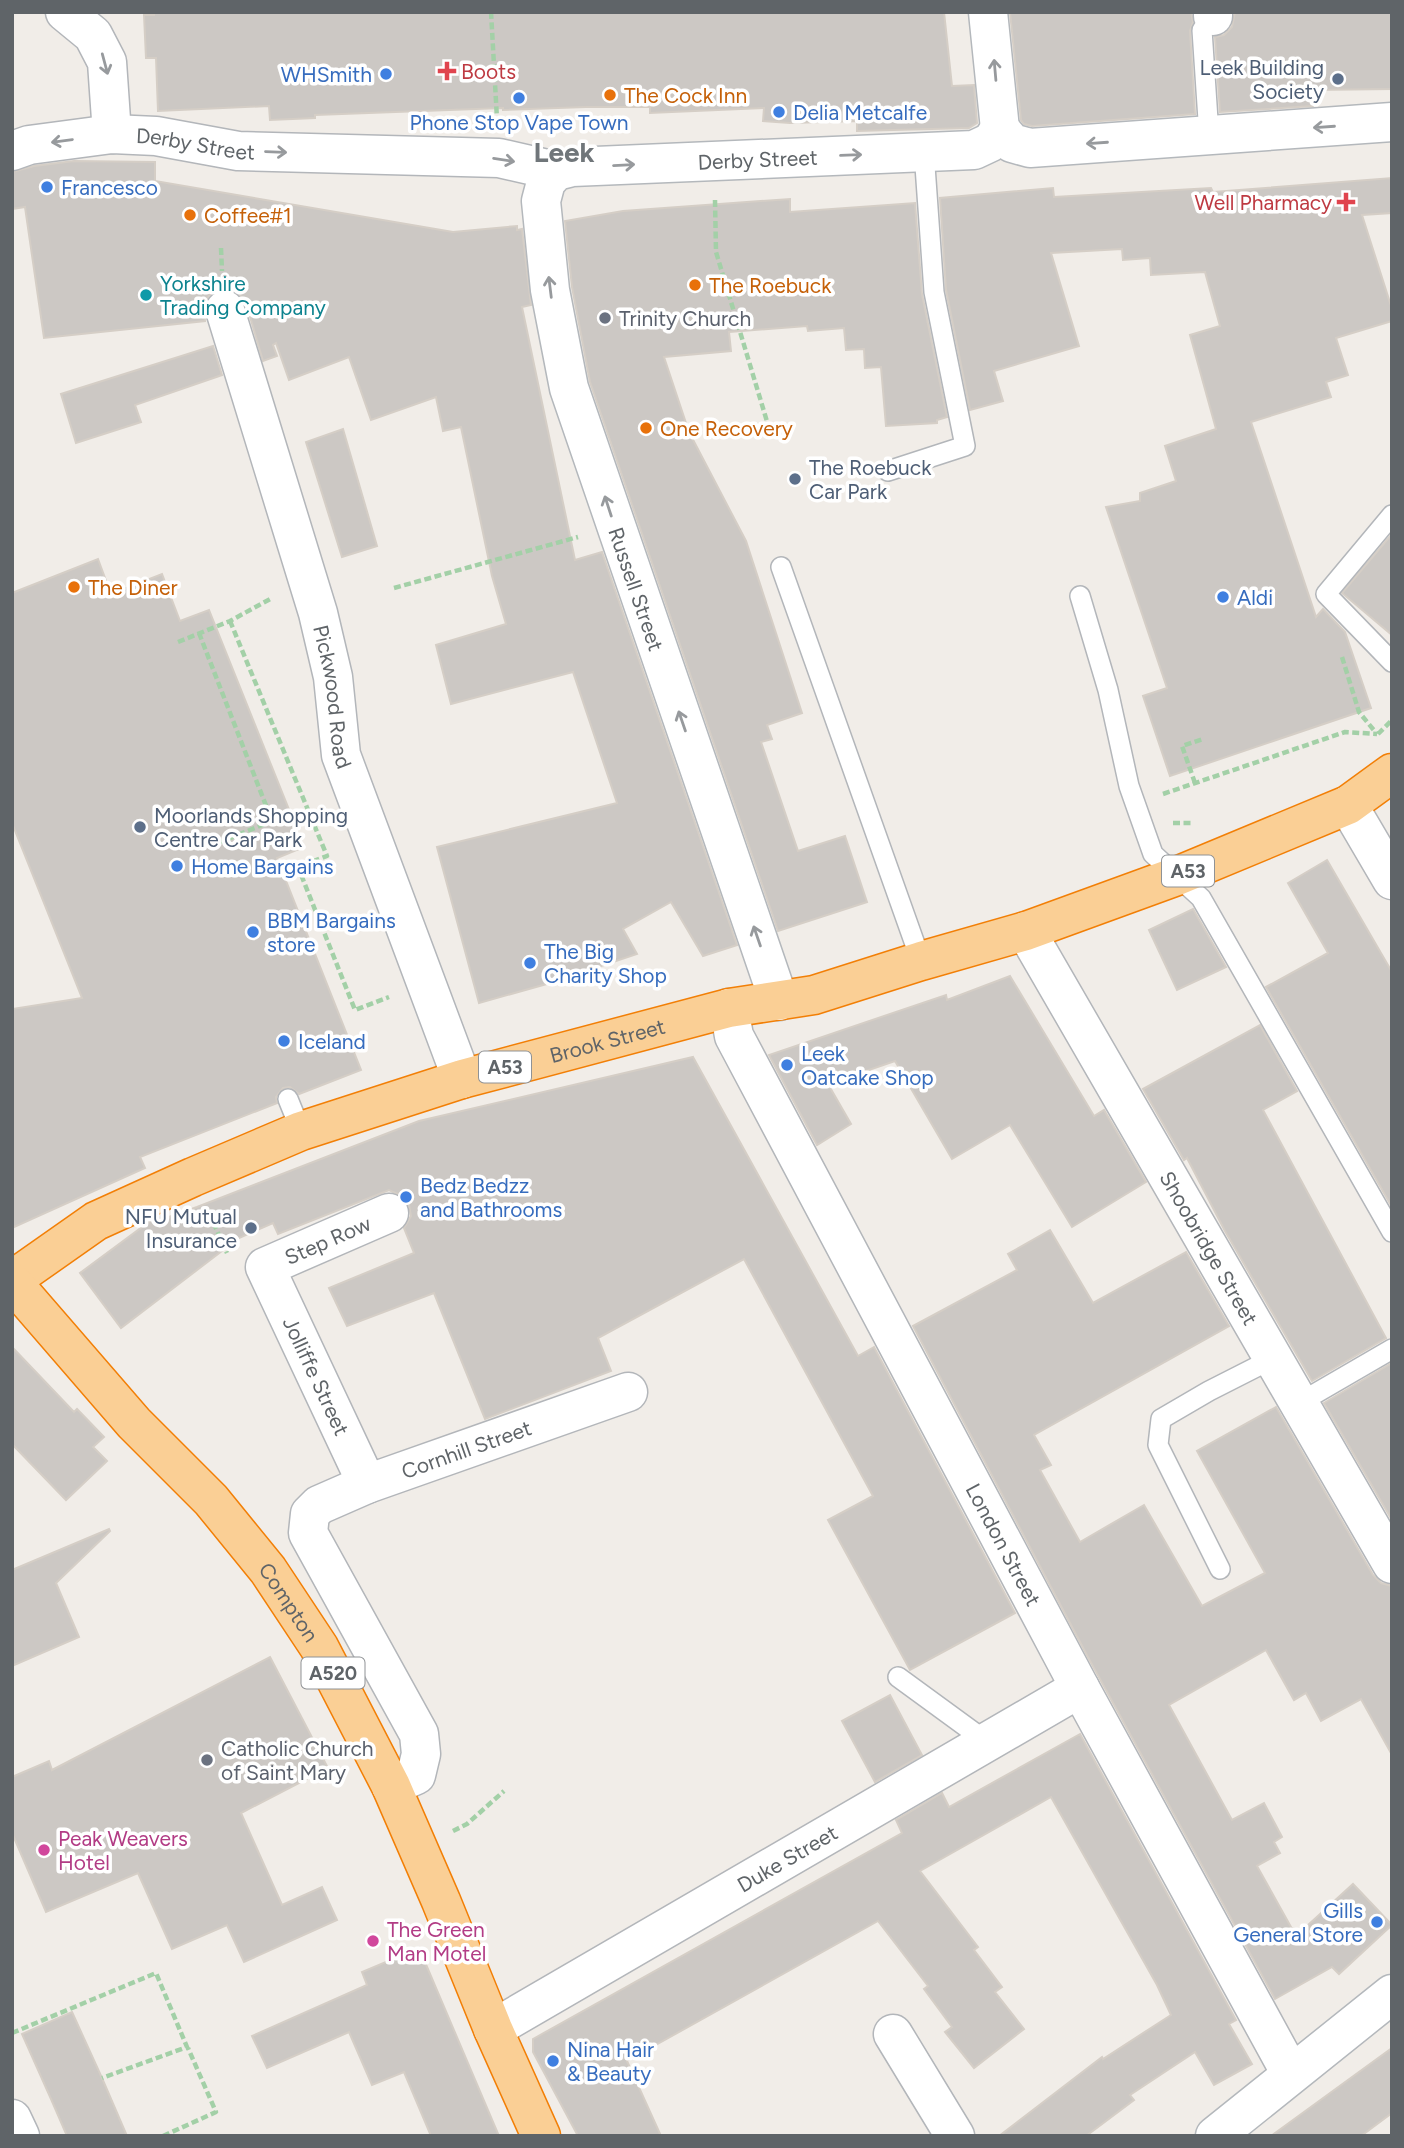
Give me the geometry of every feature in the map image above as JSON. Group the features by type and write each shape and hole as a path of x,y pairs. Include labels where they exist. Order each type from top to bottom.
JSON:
{"highway":[{"name":"A53","path":"1026,931 1177,876 1348,805 1392,773"},
{"name":"Brook Street","path":"12,1281 96,1221 193,1177 294,1115 462,1079 729,1007 814,995 1026,931"},
{"name":"Compton","path":"12,1281 134,1423 211,1500 268,1570 319,1647 391,1786 541,2136"}],"street":[{"path":"65,12 93,36 107,62 111,134"},
{"path":"988,12 1000,129 1012,143 1030,148 1392,122"},
{"name":"Derby Street","path":"12,151 29,145 111,134 156,136 238,151 499,158 556,171 572,167 974,150 991,142 1000,129"},
{"name":"Russell Street","path":"556,171 546,182 541,201 550,290 569,388 779,1000"},
{"name":"Pickwood Road","path":"225,310 317,613 333,677 341,755 462,1079"},
{"path":"1348,805 1392,880"},
{"name":"Shoobridge Street","path":"1026,931 1392,1564"},
{"name":"London Street","path":"729,1007 734,1036 1080,1688 1291,2074"},
{"name":"Step Row","path":"247,1263 389,1213"},
{"name":"Jolliffe Street","path":"247,1263 367,1484"},
{"name":"Cornhill Street","path":"391,1786 416,1775 421,1754 419,1734 308,1533 310,1514 319,1506 367,1484 628,1392"},
{"name":"Duke Street","path":"493,2029 1080,1688"},
{"path":"1215,2136 1392,1994"},
{"path":"893,2034 955,2136"},
{"path":"12,2119 20,2136"}],"lane":[{"path":"1209,135 1202,30 1213,14"},
{"path":"887,471 965,446 934,292 923,152"},
{"path":"1392,514 1326,594 1392,662"},
{"path":"781,567 921,961"},
{"path":"1080,596 1108,690 1129,786 1153,854 1200,898 1392,1232"},
{"path":"1299,1403 1392,1349"},
{"path":"1220,1569 1158,1445 1161,1419 1274,1358"},
{"path":"898,1677 987,1742"}],"path":[{"path":"491,12 499,158"},
{"path":"713,161 716,252 772,438"},
{"path":"394,588 615,527"},
{"path":"178,642 230,621 327,856 298,867 355,1010"},
{"path":"199,633 272,821 208,847"},
{"path":"1136,804 1345,732 1377,734 1359,712 1345,668"},
{"path":"1195,783 1182,746 1203,739"},
{"path":"193,1177 247,1263"},
{"path":"418,1849 467,1824 503,1791"},
{"path":"12,2033 156,1973 216,2112 163,2136"},
{"path":"102,2078 187,2047"}],"building":[{"path":"154,12 944,12 952,86 974,85 977,123 969,128 857,131 857,121 763,121 764,108 650,113 650,107 503,108 315,115 315,118 270,120 269,106 158,111 156,58 146,58 144,15 154,15"},
{"path":"1010,12 1191,12 1195,114 1032,126 1024,124 1021,120"},
{"path":"1235,12 1392,12 1392,89 1312,90 1313,106 1220,112 1215,37 1224,35 1232,27"},
{"path":"74,161 155,162 155,181 453,232 517,226 517,230 522,229 531,305 522,307 575,560 602,552 737,945 703,956 671,902 623,929 637,954 586,973 479,1003 437,847 617,803 573,672 451,704 436,645 506,624 492,576 461,427 443,431 436,397 371,420 349,357 289,380 276,343 273,345 277,356 263,361 246,303 239,294 229,289 218,289 209,296 204,306 205,321 44,338 25,207 12,209 12,172"},
{"path":"1392,178 1392,213 1362,215 1392,309 1392,321 1336,338 1348,375 1326,382 1331,397 1251,422 1316,617 1323,609 1345,632 1371,708 1170,776 1143,696 1167,688 1106,507 1140,501 1140,493 1176,481 1165,446 1216,429 1190,335 1220,326 1205,272 1151,275 1150,258 1123,260 1122,249 1051,253 1079,346 994,371 1003,401 970,410 946,290 940,198 1053,188 1054,197 1211,188 1213,192"},
{"path":"790,199 790,212 915,203 922,294 947,417 937,420 937,423 886,426 881,367 865,368 864,349 846,350 844,328 808,331 807,326 729,332 731,351 664,357 689,432 746,541 802,713 767,725 772,739 761,742 798,851 845,836 867,902 778,931 590,382 572,287 565,221 623,211"},
{"path":"213,346 222,375 135,405 141,422 76,443 61,394"},
{"path":"343,429 377,546 342,557 306,442"},
{"path":"1392,534 1392,635 1342,593"},
{"path":"98,559 111,594 162,574 180,621 209,610 304,847 277,858 361,1070 299,1094 290,1087 283,1088 276,1097 277,1103 140,1157 145,1168 12,1228 12,1009 82,998 12,823 12,593"},
{"path":"1327,860 1392,972 1392,1207 1266,987 1328,953 1288,883"},
{"path":"1193,909 1226,967 1177,990 1149,930"},
{"path":"1010,976 1094,1116 1104,1110 1146,1182 1072,1227 1010,1125 952,1159 895,1061 828,1084 851,1124 817,1145 769,1055 946,995 947,1000"},
{"path":"1260,1025 1297,1091 1263,1110 1386,1338 1312,1381 1225,1231 1187,1158 1184,1160 1143,1089"},
{"path":"693,1057 858,1356 874,1347 1015,1613 910,1670 828,1520 873,1496 744,1259 598,1338 611,1371 485,1419 434,1293 347,1326 329,1288 414,1253 404,1228 411,1216 409,1205 402,1196 389,1190 278,1234 273,1223 239,1238 121,1328 80,1273 153,1219 165,1214 166,1218 197,1207 419,1121"},
{"path":"1050,1230 1093,1303 1186,1252 1229,1326 1034,1435 1051,1465 1040,1470 1080,1542 1144,1505 1202,1606 1265,1573 1197,1451 1276,1407 1373,1575 1381,1583 1392,1586 1392,1755 1361,1699 1321,1721 1306,1693 1294,1700 1266,1650 1169,1705 1232,1820 1264,1803 1282,1837 1274,1842 1280,1853 1257,1866 1296,1936 1353,1884 1392,1925 1339,1974 1332,1967 1275,1999 1089,1659 913,1326 1017,1270 1008,1254"},
{"path":"12,1347 74,1412 77,1409 104,1437 93,1447 107,1461 66,1500 12,1444"},
{"path":"1392,1363 1392,1520 1324,1403"},
{"path":"109,1529 110,1531 56,1583 79,1637 12,1666 12,1570"},
{"path":"270,1657 328,1768 241,1813 282,1905 322,1887 337,1920 244,1962 227,1925 172,1949 138,1873 46,1912 12,1833 12,1777 49,1761 52,1770"},
{"path":"890,1695 922,1755 875,1782 842,1721"},
{"path":"1080,1734 1236,2020 1229,2024 1252,2064 1214,2085 1195,2052 1130,2095 1134,2100 1086,2136 999,2136 1102,2057 1103,2059 1171,2015 1157,1985 1051,1797 920,1871 978,1947 974,1950 1002,1987 995,1992 1024,2029 974,2068 945,2032 952,2027 924,1989 928,1986 878,1921 627,2061 661,2136 578,2136 533,2052 533,2039 902,1833 896,1820 942,1793 949,1807"},
{"path":"419,1948 499,2136 431,2136 404,2072 372,2085 349,2032 267,2068 252,2036 367,1985 362,1972"},
{"path":"72,2012 127,2136 67,2136 22,2034"},
{"path":"1392,2048 1392,2113 1361,2136 1271,2136"}],"place":[{"name":"Boots","path":"447,71"},
{"name":"WHSmith","path":"386,74"},
{"name":"Leek Building Society","path":"1338,79"},
{"name":"The Cock Inn","path":"610,95"},
{"name":"Phone Stop Vape Town","path":"519,98"},
{"name":"Delia Metcalfe","path":"779,112"},
{"name":"Francesco","path":"47,187"},
{"name":"Well Pharmacy","path":"1346,202"},
{"name":"Coffee#1","path":"190,215"},
{"name":"The Roebuck","path":"695,285"},
{"name":"Yorkshire Trading Company","path":"146,295"},
{"name":"Trinity Church","path":"605,318"},
{"name":"One Recovery","path":"646,428"},
{"name":"The Roebuck Car Park","path":"795,479"},
{"name":"The Diner","path":"74,587"},
{"name":"Aldi","path":"1223,597"},
{"name":"Moorlands Shopping Centre Car Park","path":"140,827"},
{"name":"Home Bargains","path":"177,866"},
{"name":"BBM Bargains store","path":"253,932"},
{"name":"The Big Charity Shop","path":"530,963"},
{"name":"Iceland","path":"284,1041"},
{"name":"Leek Oatcake Shop","path":"787,1065"},
{"name":"Bedz Bedzz and Bathrooms","path":"406,1197"},
{"name":"NFU Mutual Insurance","path":"251,1228"},
{"name":"Catholic Church of Saint Mary","path":"207,1760"},
{"name":"Peak Weavers Hotel","path":"44,1850"},
{"name":"Gills General Store","path":"1377,1922"},
{"name":"The Green Man Motel","path":"373,1941"},
{"name":"Nina Hair & Beauty","path":"553,2061"}],"district":[{"name":"Leek","path":"564,152"}]}
